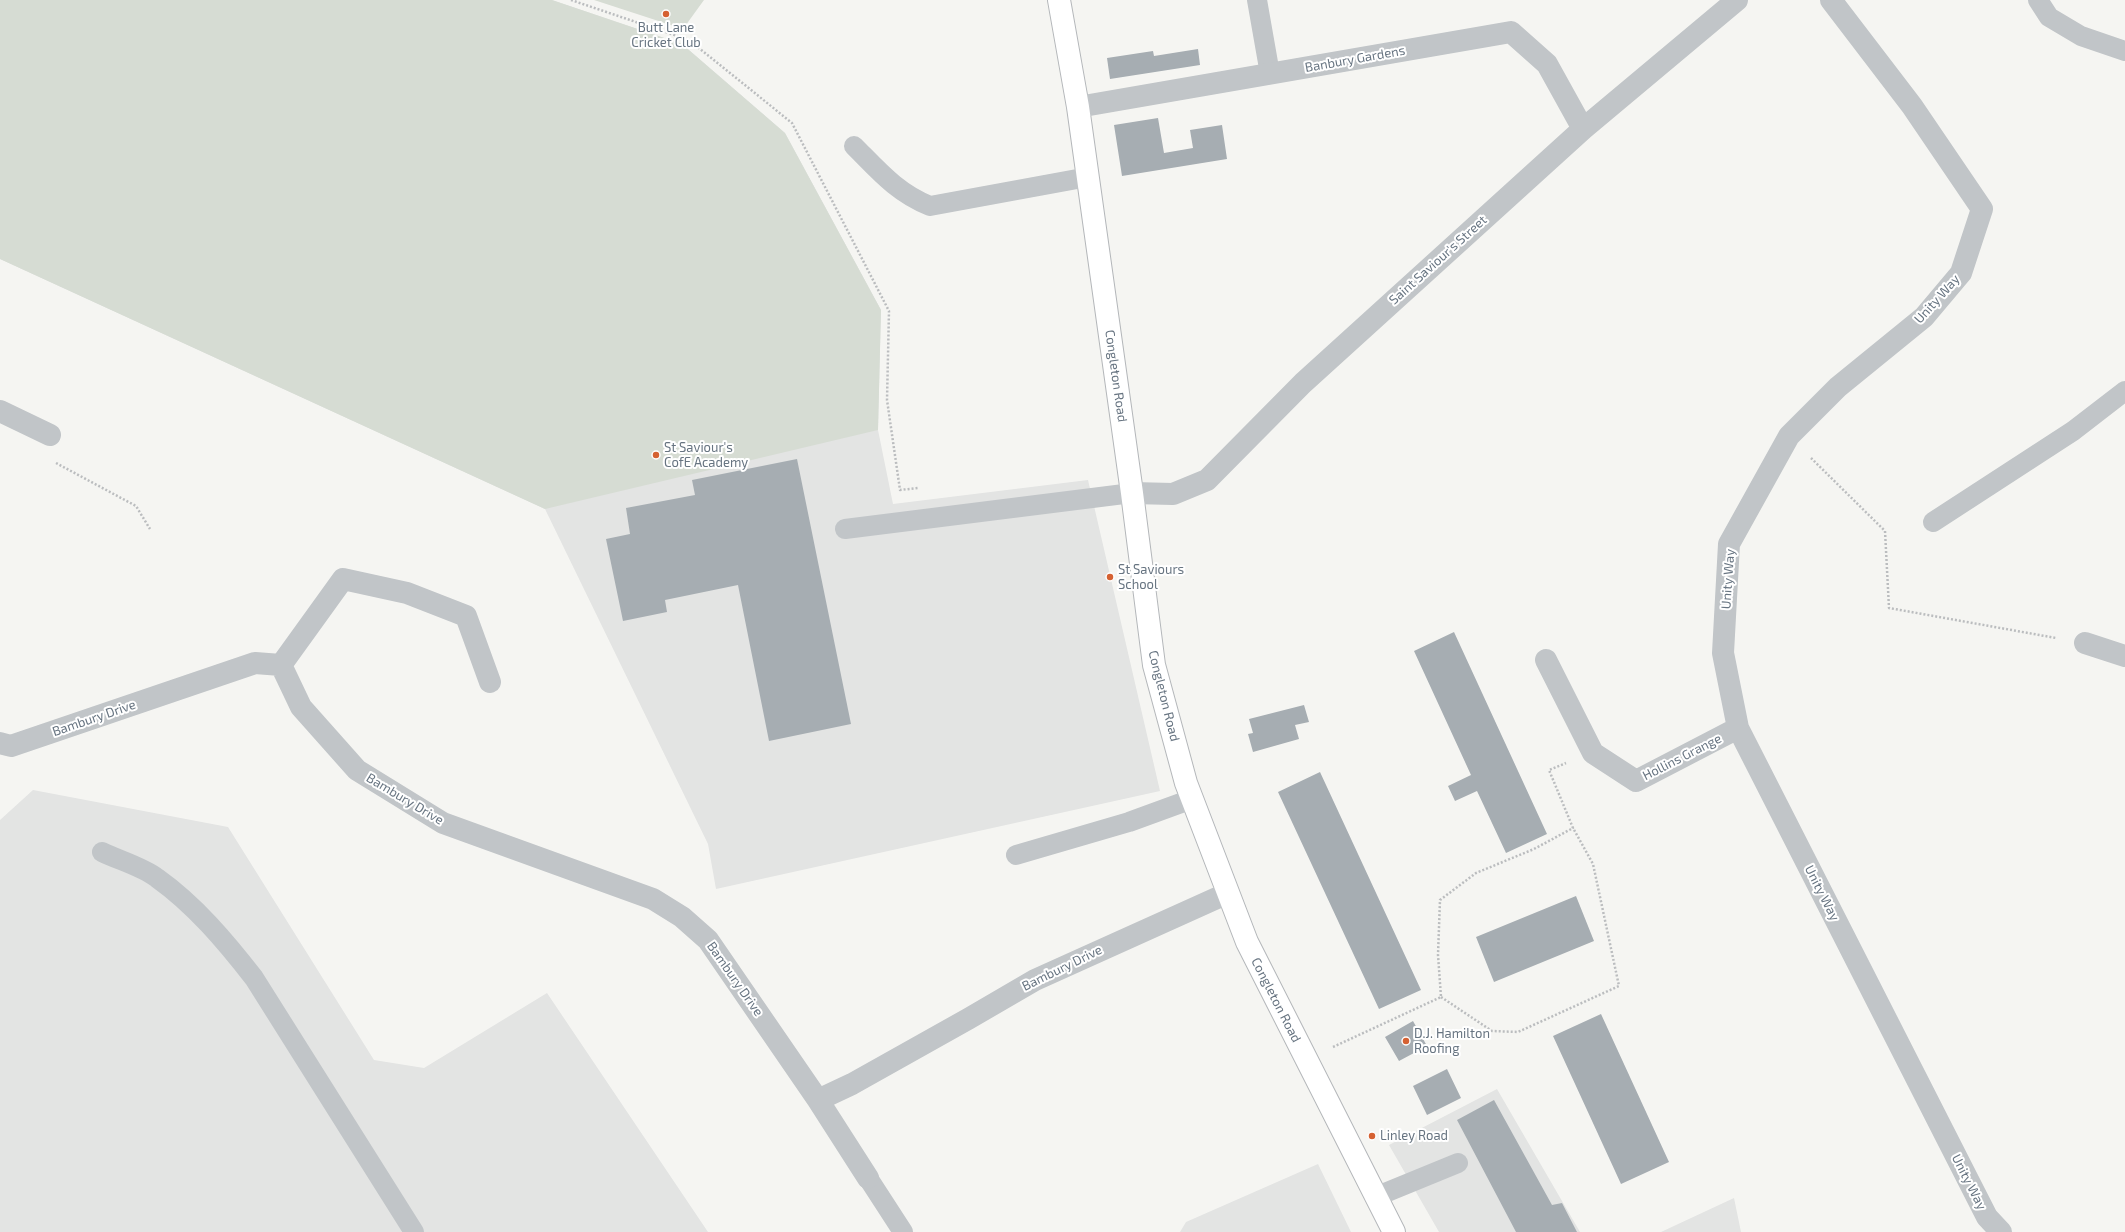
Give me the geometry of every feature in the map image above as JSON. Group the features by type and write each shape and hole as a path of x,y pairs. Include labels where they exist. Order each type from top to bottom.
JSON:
{"highway":[{"name":"Congleton Road","path":"1059,0 1078,107 1132,493 1154,665 1192,799 1247,942 1374,1197 1394,1232"}],"street":[{"name":"Saint Saviour's Street","path":"1132,493 1173,494 1207,480 1302,383 1583,129 1737,0"},
{"name":"Unity Way","path":"1831,0 1912,106 1982,209 1961,273 1924,317 1838,387 1789,436 1730,544 1723,653 1738,728 1986,1217 2001,1232"},
{"name":"Banbury Gardens","path":"1078,107 1511,32 1547,64 1583,129"},
{"path":"0,411 50,436"},
{"path":"281,665 343,579 408,593 466,616 490,682"},
{"path":"2085,643 2125,656"},
{"path":"1546,660 1593,753"},
{"name":"Bambury Drive","path":"0,743 11,746 255,663 281,665 301,708 357,770 443,823 653,899 682,917 708,940 818,1100 868,1178"},
{"name":"Hollins Grange","path":"1593,753 1636,781 1738,728"},
{"name":"Bambury Drive","path":"818,1100 886,1065 1035,980 1228,893"}],"lane":[{"path":"1257,0 1270,74"},
{"path":"2038,0 2049,17 2081,36 2125,51"},
{"path":"854,146 891,182 906,194 930,206 1088,177"},
{"path":"1933,522 2073,431 2125,391"},
{"path":"845,529 1132,493"},
{"path":"1016,855 1129,822 1192,799"},
{"path":"102,852 156,877 196,911 227,944 254,978 414,1232"},
{"path":"1374,1197 1458,1163"},
{"path":"868,1178 903,1232"}],"path":[{"path":"571,0 689,40 792,123 889,311 887,400 900,490 918,488"},
{"path":"50,436 56,463 136,506 150,529"},
{"path":"1789,436 1885,532 1889,608 2085,643"},
{"path":"1441,997 1492,1031 1518,1032 1619,986 1593,864 1573,828 1549,770 1593,753"},
{"path":"1441,997 1438,955 1440,900 1476,873 1534,849 1573,828"},
{"path":"1329,1049 1441,997"}],"shaded area":[{"name":"St Saviour's CofE Academy","path":"0,0 552,0 682,44 785,133 881,310 878,430 545,509 0,259"},
{"name":"St Saviour's CofE Academy","path":"552,0 682,44 785,133 881,310 878,430 893,504 1088,480 1160,791 716,889 708,844 545,509 0,259"},
{"name":"Butt Lane Cricket Club","path":"594,0 704,0 683,29"},
{"path":"33,790 228,827 374,1060 424,1068 547,993 708,1232 0,1232 0,820"},
{"path":"1497,1089 1580,1232 1439,1232 1389,1145"},
{"path":"1318,1164 1351,1232 1180,1232 1186,1222"},
{"path":"1734,1198 1741,1232 1661,1232"}],"building":[{"path":"1198,49 1200,65 1110,79 1107,58 1153,51 1154,56"},
{"path":"1158,118 1164,153 1193,148 1190,130 1222,125 1227,159 1122,176 1114,125"},
{"path":"797,459 851,724 769,741 738,585 665,600 667,612 623,621 606,539 630,534 626,508 695,495 692,480"},
{"path":"1454,632 1547,834 1506,853 1477,791 1455,801 1448,786 1471,775 1414,651"},
{"path":"1304,705 1309,722 1295,725 1299,739 1253,752 1248,734 1253,733 1249,719"},
{"path":"1320,772 1421,990 1379,1009 1278,792"},
{"path":"1576,896 1594,941 1494,982 1476,937"},
{"path":"1601,1014 1669,1162 1621,1184 1553,1036"},
{"name":"D.J. Hamilton Roofing","path":"1413,1021 1427,1046 1399,1061 1385,1037"},
{"path":"1447,1069 1461,1098 1427,1115 1413,1086"},
{"path":"1494,1100 1552,1205 1562,1203 1577,1232 1516,1232 1457,1120"}],"place":[{"name":"Butt Lane Cricket Club","path":"666,14"},
{"name":"St Saviour's CofE Academy","path":"656,455"},
{"name":"St Saviours School","path":"1110,577"},
{"name":"D.J. Hamilton Roofing","path":"1406,1041"},
{"name":"Linley Road","path":"1372,1136"}]}
